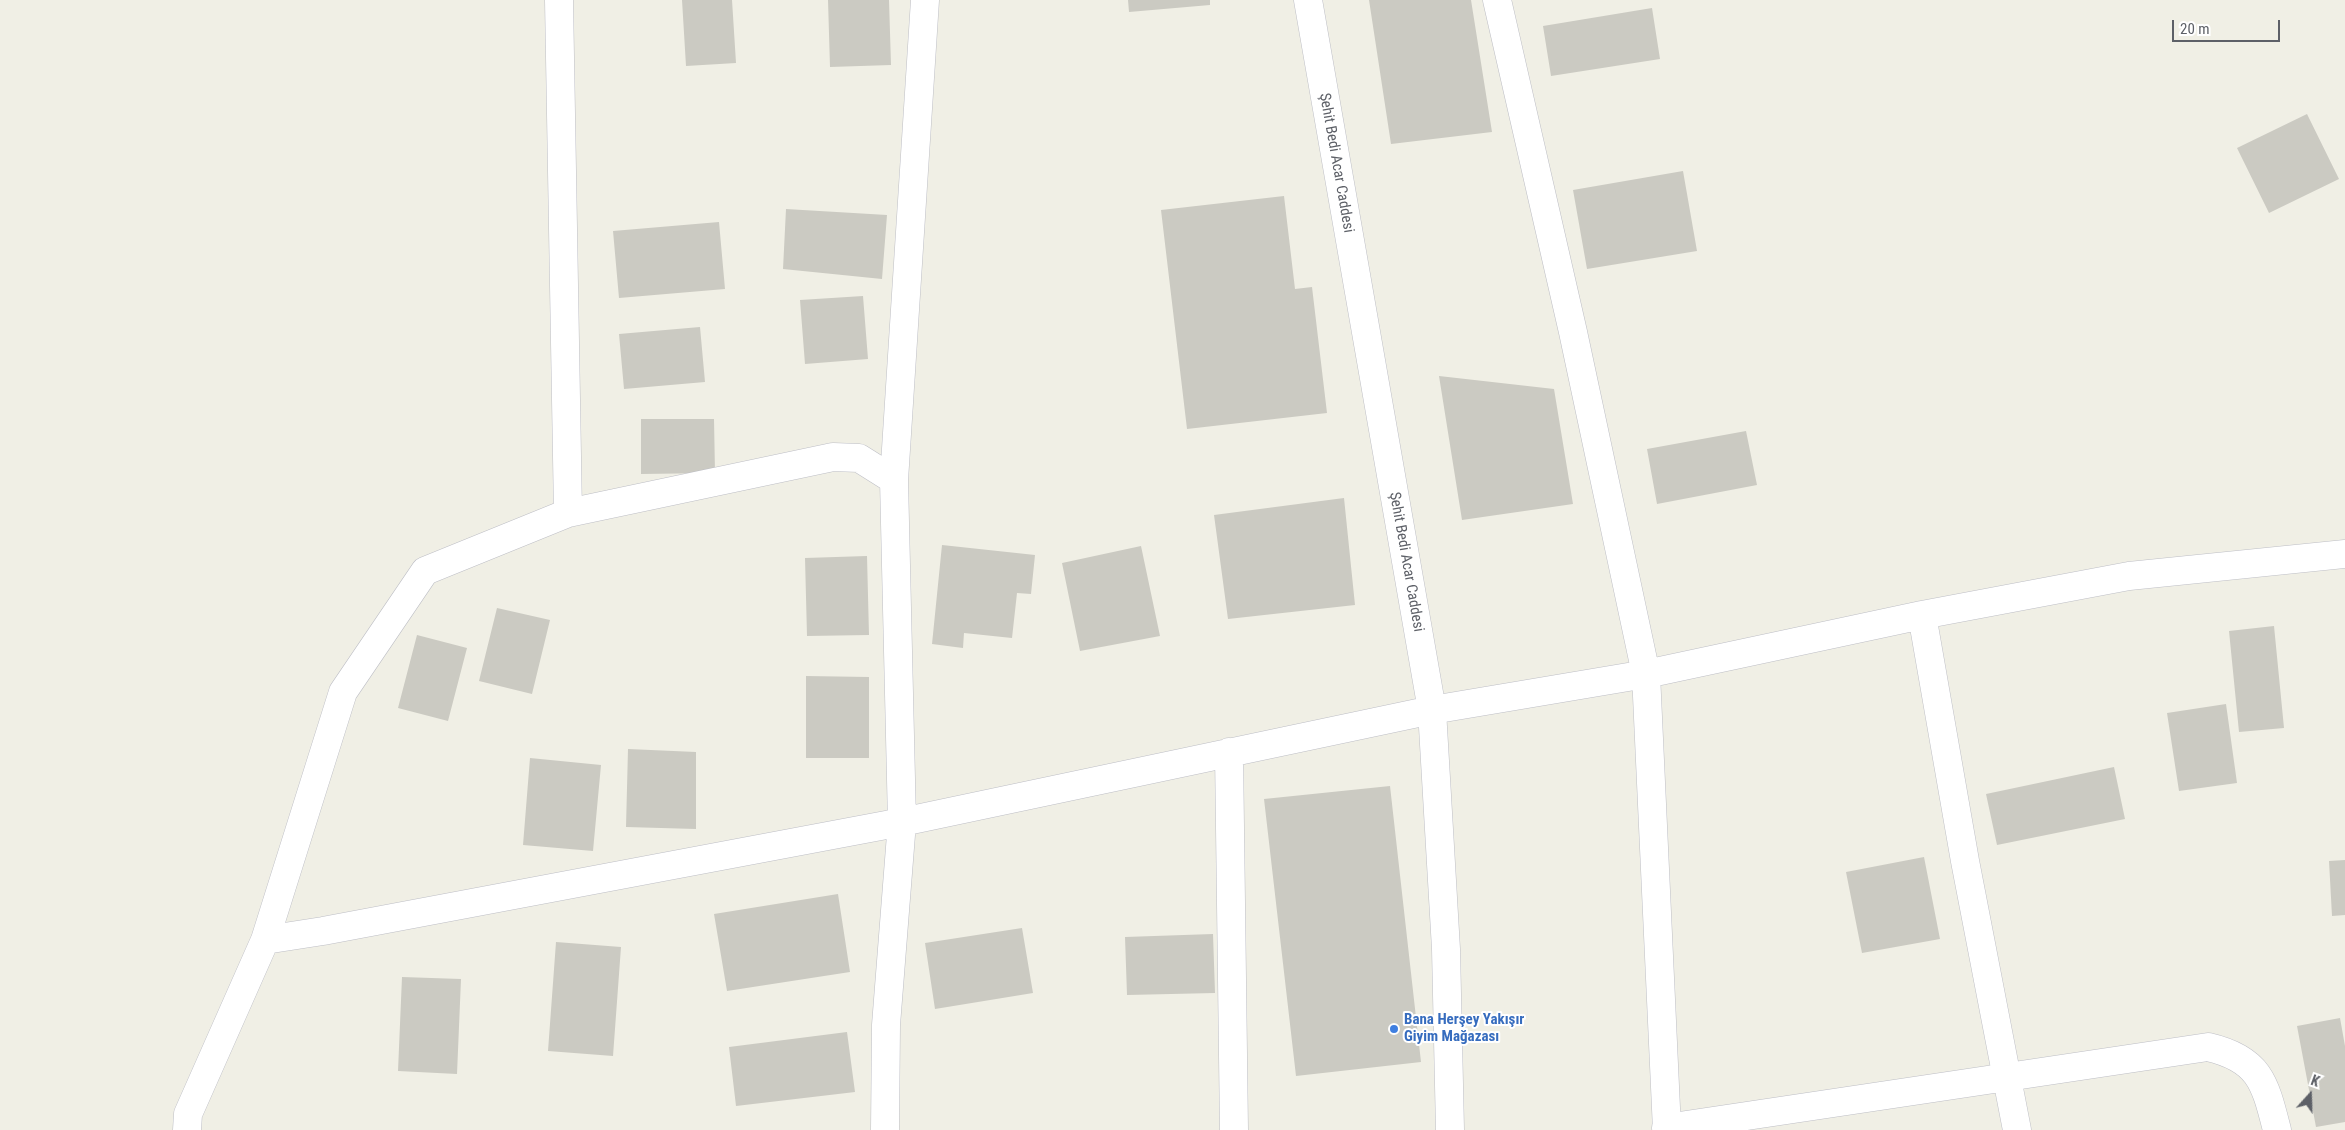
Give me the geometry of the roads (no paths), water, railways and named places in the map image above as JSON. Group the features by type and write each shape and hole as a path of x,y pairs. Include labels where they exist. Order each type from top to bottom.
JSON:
{"street":[{"path":"559,0 568,513"},
{"path":"885,1130 886,1025 902,822 894,480 925,0"},
{"name":"Şehit Bedi Acar Caddesi","path":"1308,0 1432,710 1446,949 1450,1130"},
{"path":"1497,0 1573,332 1646,674 1667,1129 2208,1047 2228,1052 2246,1062 2258,1076 2267,1091 2277,1130"},
{"path":"187,1130 188,1114 264,940 343,692 425,571 568,513 833,457 859,458 894,480"},
{"path":"264,940 323,931 902,822 1432,710 1646,674 1922,615 2129,576 2345,554"},
{"path":"1922,615 1964,861 2017,1130"},
{"path":"1228,752 1234,1130"}],"place":[{"name":"Bana Herşey Yakışır Giyim Mağazası","path":"1394,1029"}]}
